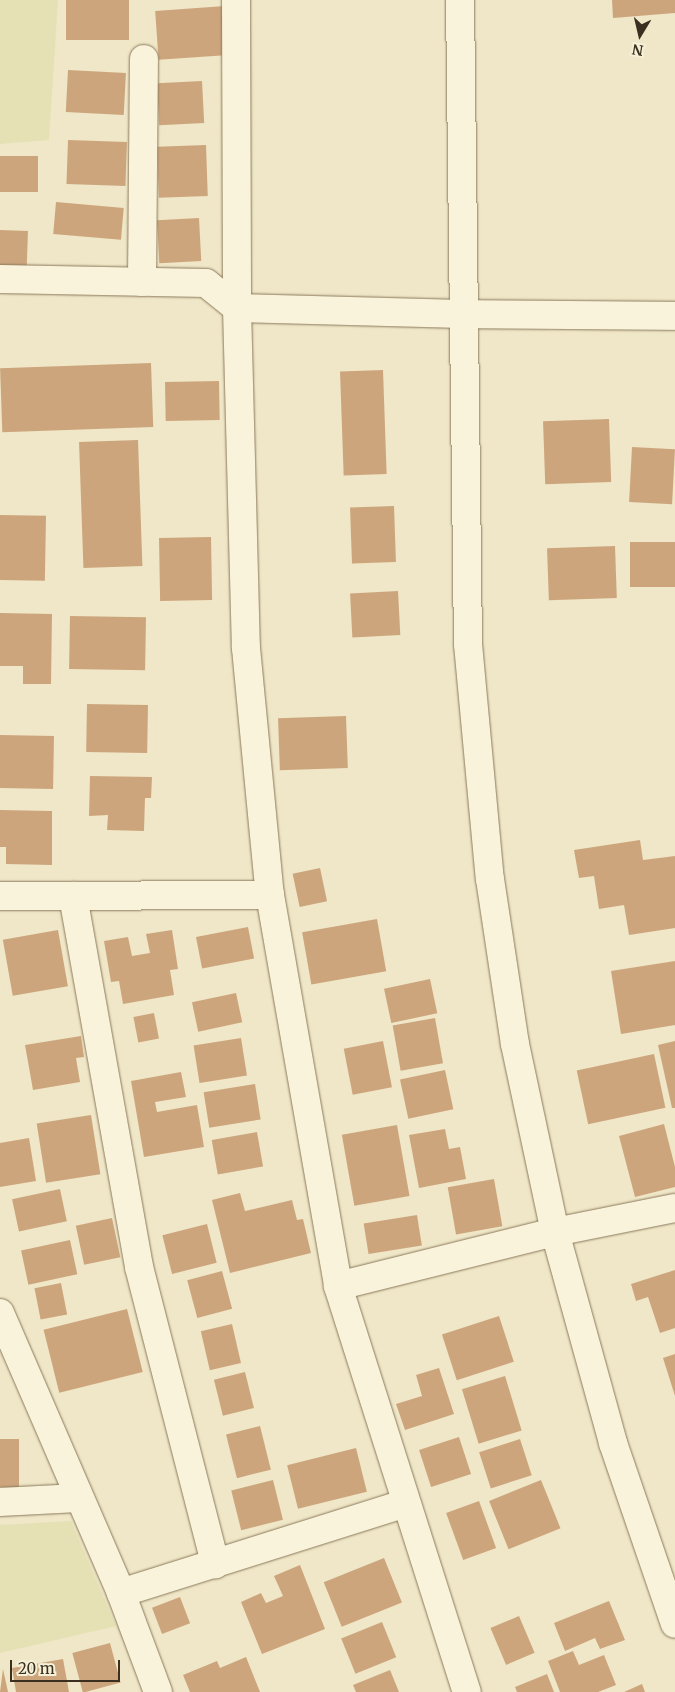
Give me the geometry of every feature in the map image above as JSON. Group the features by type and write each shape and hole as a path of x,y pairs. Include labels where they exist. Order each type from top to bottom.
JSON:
{"street":[{"path":"236,0 236,308 246,648 270,895 338,1286 404,1504 466,1692"},
{"path":"460,0 462,314 468,644 489,869 514,1044 555,1232 613,1443 675,1624"},
{"path":"142,282 144,59"},
{"path":"0,279 206,283 236,308 462,314 675,316"},
{"path":"0,896 270,895"},
{"path":"73,896 139,1267 215,1564"},
{"path":"338,1286 555,1232 675,1208"},
{"path":"0,1313 78,1498 121,1593 158,1692"},
{"path":"0,1502 78,1498"},
{"path":"121,1593 404,1504"}],"shaded area":[{"path":"0,0 58,0 49,140 0,144"},
{"path":"71,1521 116,1626 0,1653 0,1525"}],"building":[{"path":"66,0 129,0 129,40 66,40"},
{"path":"612,0 675,0 675,13 613,18"},
{"path":"225,6 228,55 159,60 155,11"},
{"path":"68,70 126,73 124,115 66,112"},
{"path":"202,81 204,123 159,125 157,83"},
{"path":"68,140 127,142 125,186 66,184"},
{"path":"206,145 208,196 159,198 157,147"},
{"path":"0,156 38,156 38,192 0,192"},
{"path":"56,202 124,208 121,240 53,234"},
{"path":"199,218 201,261 159,263 157,220"},
{"path":"0,230 28,231 27,266 0,265"},
{"path":"151,363 153,427 2,432 0,368"},
{"path":"383,370 387,474 344,475 340,372"},
{"path":"219,381 220,420 166,421 165,382"},
{"path":"609,419 611,482 545,484 543,421"},
{"path":"138,440 142,566 83,568 79,442"},
{"path":"632,447 675,449 672,504 629,502"},
{"path":"394,506 396,562 352,564 350,508"},
{"path":"0,515 46,516 45,581 0,580"},
{"path":"211,537 212,600 160,601 159,538"},
{"path":"630,542 675,542 675,587 630,587"},
{"path":"615,546 617,598 549,600 547,548"},
{"path":"398,591 400,635 352,637 350,594"},
{"path":"0,613 52,614 51,684 23,684 23,666 0,666"},
{"path":"70,616 146,617 145,670 69,669"},
{"path":"87,704 148,705 147,753 86,752"},
{"path":"346,716 348,768 280,770 278,718"},
{"path":"0,735 54,736 53,789 0,788"},
{"path":"90,776 152,777 151,798 145,798 144,831 107,830 108,815 89,816"},
{"path":"0,810 52,811 52,865 6,864 6,847 0,847"},
{"path":"640,840 643,860 675,856 675,928 629,935 624,905 599,909 594,876 579,878 574,850"},
{"path":"320,868 327,901 300,907 293,874"},
{"path":"377,919 386,971 311,984 302,932"},
{"path":"248,927 254,958 202,969 196,937"},
{"path":"58,930 68,986 13,996 3,940"},
{"path":"172,930 178,969 170,970 174,995 123,1004 119,981 111,982 104,941 128,937 132,956 150,953 146,934"},
{"path":"675,961 675,1025 621,1034 611,971"},
{"path":"430,979 437,1013 391,1023 384,989"},
{"path":"236,993 242,1022 198,1032 192,1002"},
{"path":"154,1013 159,1039 138,1043 133,1017"},
{"path":"435,1018 443,1063 401,1071 393,1025"},
{"path":"81,1036 84,1057 76,1058 80,1082 33,1090 25,1045"},
{"path":"241,1038 247,1076 200,1083 194,1046"},
{"path":"383,1041 392,1087 353,1095 344,1049"},
{"path":"675,1041 675,1108 672,1108 658,1045"},
{"path":"654,1054 665,1108 588,1124 577,1070"},
{"path":"445,1070 453,1109 408,1119 400,1080"},
{"path":"181,1072 186,1097 155,1102 157,1112 197,1105 204,1147 144,1157 131,1081"},
{"path":"255,1084 261,1120 209,1128 204,1092"},
{"path":"91,1115 100,1174 46,1183 37,1124"},
{"path":"664,1124 675,1167 675,1187 635,1197 619,1136"},
{"path":"397,1125 410,1196 354,1206 342,1135"},
{"path":"445,1129 449,1149 460,1147 466,1179 419,1188 409,1135"},
{"path":"257,1132 263,1166 218,1174 212,1140"},
{"path":"29,1138 36,1181 0,1187 0,1143"},
{"path":"494,1179 502,1226 456,1234 448,1187"},
{"path":"60,1189 67,1221 19,1231 12,1199"},
{"path":"240,1193 245,1211 292,1200 297,1220 303,1219 311,1253 230,1273 212,1200"},
{"path":"417,1215 422,1246 369,1254 364,1223"},
{"path":"112,1218 120,1257 84,1265 76,1226"},
{"path":"207,1224 217,1263 172,1274 162,1235"},
{"path":"70,1240 77,1274 28,1285 21,1250"},
{"path":"675,1270 675,1328 660,1333 648,1297 636,1301 631,1284"},
{"path":"222,1271 232,1309 197,1318 187,1280"},
{"path":"61,1283 67,1314 41,1320 34,1288"},
{"path":"127,1309 143,1372 59,1393 44,1330"},
{"path":"499,1316 514,1362 457,1380 442,1335"},
{"path":"232,1324 241,1363 210,1370 201,1331"},
{"path":"675,1354 675,1396 663,1358"},
{"path":"439,1368 454,1414 405,1430 396,1404 422,1396 416,1375"},
{"path":"245,1372 254,1408 223,1416 214,1380"},
{"path":"505,1376 522,1431 479,1444 462,1389"},
{"path":"260,1426 271,1470 237,1478 226,1434"},
{"path":"459,1437 471,1474 431,1487 419,1450"},
{"path":"0,1439 19,1439 19,1487 0,1487"},
{"path":"520,1439 532,1475 491,1488 479,1452"},
{"path":"356,1448 367,1492 298,1509 287,1465"},
{"path":"273,1480 283,1520 241,1530 231,1490"},
{"path":"541,1480 560,1528 509,1549 489,1501"},
{"path":"479,1501 496,1548 463,1560 446,1513"},
{"path":"384,1558 402,1603 342,1627 324,1582"},
{"path":"300,1565 325,1629 262,1654 241,1602 261,1593 266,1603 283,1596 274,1576"},
{"path":"180,1597 190,1623 162,1634 152,1608"},
{"path":"609,1601 625,1640 600,1649 595,1638 565,1651 554,1623"},
{"path":"519,1616 535,1653 506,1665 490,1628"},
{"path":"382,1622 396,1657 355,1674 341,1638"},
{"path":"110,1643 121,1683 83,1692 72,1653"},
{"path":"573,1651 579,1665 604,1655 616,1685 598,1692 560,1692 548,1661"},
{"path":"246,1657 260,1692 190,1692 183,1675 217,1661 220,1668"},
{"path":"63,1659 69,1692 16,1692 12,1668"},
{"path":"3,1669 8,1692 0,1692"},
{"path":"390,1670 399,1692 356,1692 353,1685"},
{"path":"547,1674 554,1692 517,1692 515,1687"},
{"path":"642,1684 645,1692 624,1692"}]}
